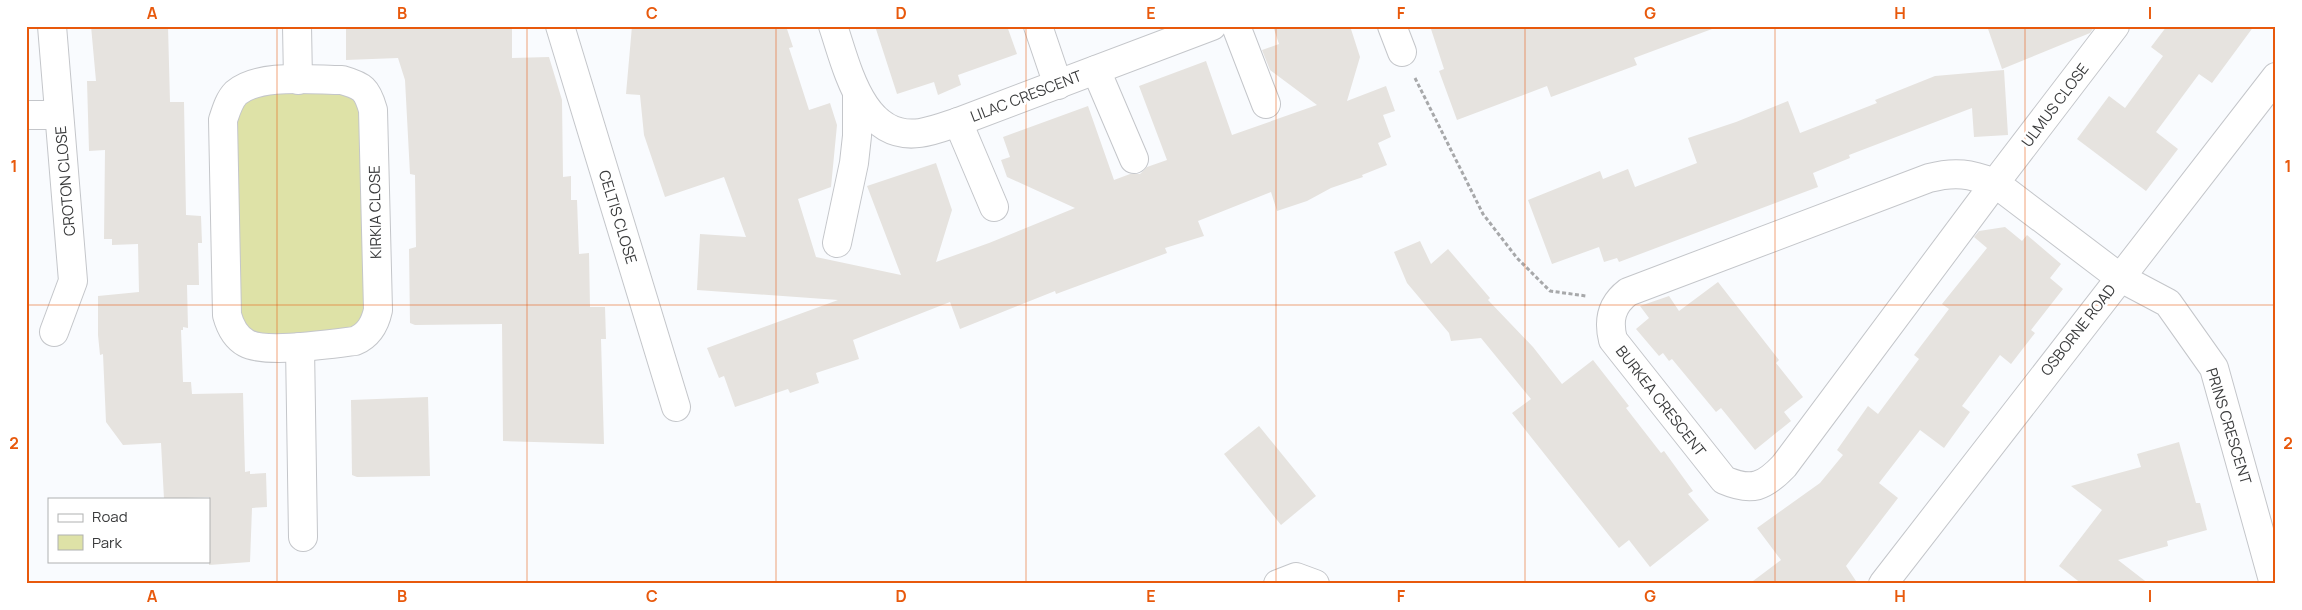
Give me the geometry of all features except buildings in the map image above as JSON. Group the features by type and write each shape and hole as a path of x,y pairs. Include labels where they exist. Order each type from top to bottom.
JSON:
{"street":[{"name":"CROTON CLOSE","path":"52,26 73,281 54,332"},
{"path":"297,26 298,80"},
{"name":"CELTIS CLOSE","path":"560,26 676,407"},
{"path":"833,26 857,95 870,114 885,126 903,133 919,134 958,122"},
{"path":"1038,26 1058,85"},
{"name":"LILAC CRESCENT","path":"994,207 958,122 1096,70 1161,35 1212,26"},
{"path":"1236,26 1266,104"},
{"path":"1392,26 1402,52"},
{"name":"ULMUS CLOSE","path":"1996,183 2115,26"},
{"name":"LILAC CRESCENT","path":"1096,70 1134,159"},
{"name":"OSBORNE ROAD","path":"1883,584 2119,277 2276,77"},
{"name":"KIRKIA CLOSE","path":"342,80 359,85 369,96 373,110 378,310 370,330 363,338 355,341 300,347 256,347 246,344 231,327 227,315 223,120 227,106 235,94 248,85 264,81 342,80"},
{"path":"837,243 854,163 857,136 857,95"},
{"path":"26,115 59,115"},
{"path":"1613,310 1620,298 1628,292 1942,174 1969,174 1996,183 2119,277"},
{"name":"BURKEA CRESCENT","path":"1613,310 1610,327 1613,340 1724,480 1740,487 1765,483 1784,466 1996,183"},
{"name":"PRINS CRESCENT","path":"2119,277 2168,303 2214,368 2274,584"},
{"path":"300,347 304,537"},
{"path":"1278,584 1296,577 1315,584"}],"path":[{"path":"1402,52 1449,142 1483,214 1517,258 1550,291 1591,296 1613,310"}],"green space":[{"path":"345,91 354,100 360,112 365,314 350,333 257,335 244,327 237,316 233,116 252,94"}]}
